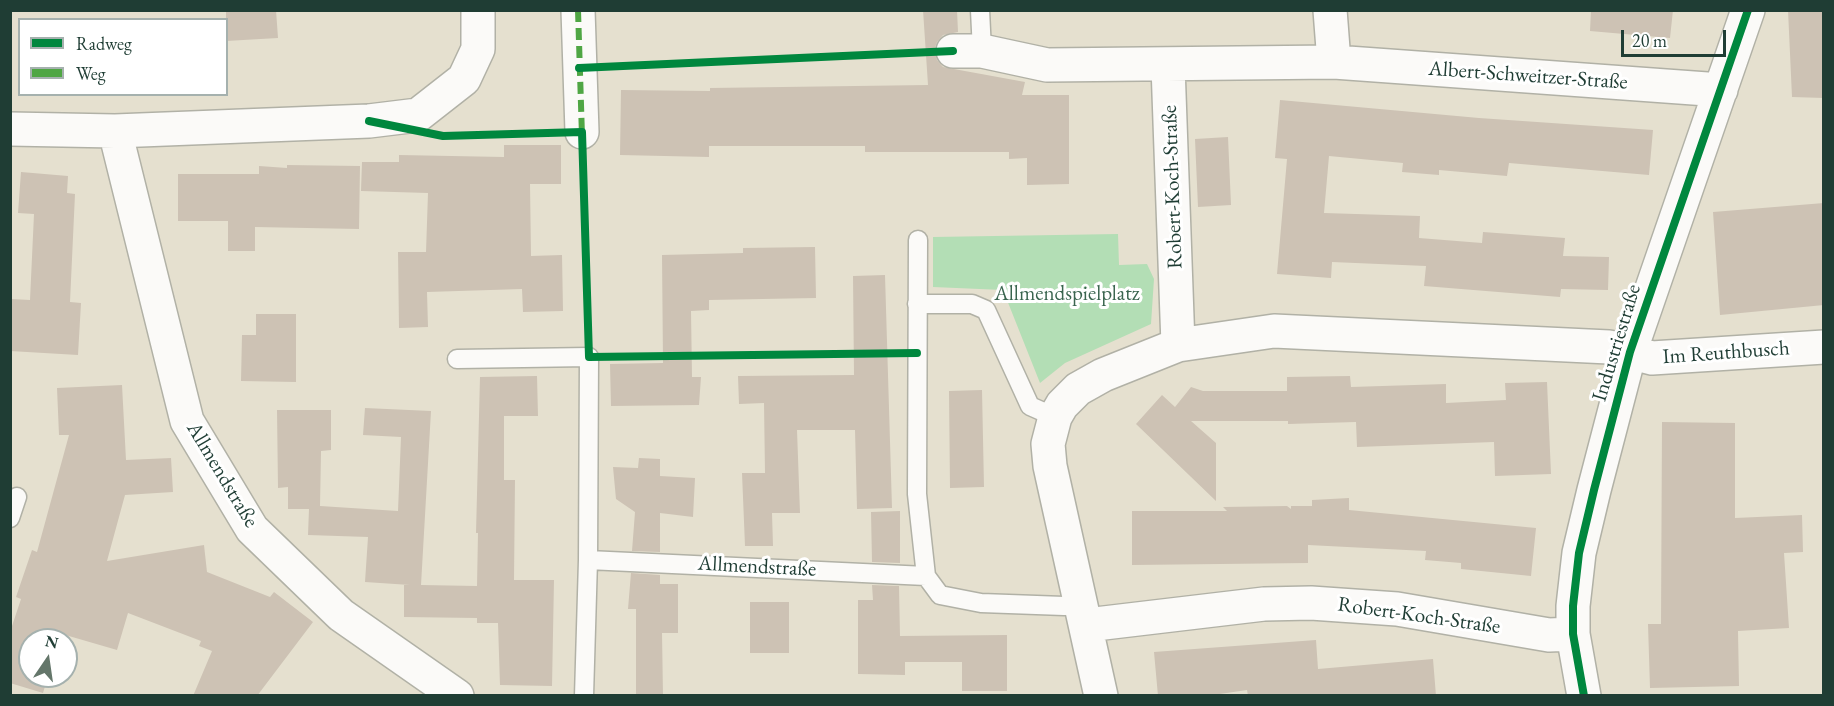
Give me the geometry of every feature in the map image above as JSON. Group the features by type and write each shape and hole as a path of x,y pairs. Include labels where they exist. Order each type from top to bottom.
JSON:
{"street":[{"path":"10,129 115,132 369,121 418,115 464,79 478,49 478,10"},
{"path":"578,10 582,132"},
{"path":"1330,10 1334,62"},
{"name":"Industriestraße","path":"1584,696 1573,634 1579,553 1630,352 1748,10"},
{"name":"Albert-Schweitzer-Straße","path":"968,51 1047,65 1168,66 1334,62 1721,90"},
{"name":"Robert-Koch-Straße","path":"1168,66 1178,345"},
{"name":"Allmendstraße","path":"115,132 187,421 252,529 341,615 457,696"},
{"path":"1101,696 1050,466 1048,444 1055,417 1070,396 1092,381 1130,362 1178,345 1241,334 1294,331 1609,346 1630,352"},
{"name":"Im Reuthbusch","path":"1630,352 1652,358 1824,347"},
{"name":"Robert-Koch-Straße","path":"1084,614 1311,603 1397,609 1550,635 1573,634"}],"lane":[{"name":"Albert-Schweitzer-Straße","path":"968,51 980,10"},
{"path":"918,240 917,494 926,576 940,595 981,603 1064,606 1084,614"},
{"path":"917,304 972,304 986,310 1030,406 1055,417"},
{"path":"457,359 589,357 588,560 584,696"},
{"path":"10,518 17,497"},
{"name":"Allmendstraße","path":"588,560 926,576"}],"green space":[{"name":"Allmendspielplatz","path":"1118,234 1119,265 1147,264 1154,279 1151,324 1065,363 1040,383 1003,290 933,287 933,237"}],"building":[{"path":"226,10 276,10 278,38 228,41 228,18 226,18"},
{"path":"923,10 957,10 958,32 943,35 934,50 937,60 943,67 1025,82 1022,95 1069,95 1069,184 1027,185 1027,158 1009,159 1009,152 865,152 865,146 709,146 709,157 620,155 621,90 710,91 710,88 928,85"},
{"path":"1591,10 1673,10 1670,38 1590,31"},
{"path":"1788,10 1824,10 1824,98 1792,97"},
{"path":"1280,100 1479,118 1653,130 1649,175 1509,163 1507,176 1439,170 1439,175 1402,172 1403,163 1329,156 1324,213 1420,216 1419,238 1482,243 1483,232 1565,238 1563,256 1609,257 1608,290 1561,289 1560,297 1424,286 1426,266 1332,262 1331,278 1277,274 1287,159 1275,158"},
{"path":"1228,137 1231,205 1198,207 1195,139"},
{"path":"504,145 561,145 561,184 530,184 531,256 562,255 563,311 523,312 522,289 427,292 428,327 399,328 398,252 426,252 428,193 361,191 362,162 399,162 399,155 504,157"},
{"path":"287,165 360,166 359,229 255,227 255,251 228,251 228,221 178,221 178,174 259,174 259,166 287,168"},
{"path":"21,172 68,176 67,193 75,194 70,302 81,303 78,355 10,351 11,299 30,300 34,214 18,213"},
{"path":"1824,203 1824,305 1720,315 1713,212"},
{"path":"815,247 816,298 709,300 709,310 691,311 692,377 701,377 699,405 611,406 610,364 663,363 662,255 743,253 743,248"},
{"path":"885,275 892,508 857,509 855,430 797,430 800,513 772,513 773,546 745,546 742,473 765,473 764,403 739,404 738,376 854,375 853,276"},
{"path":"256,314 296,314 296,382 241,381 242,335 256,335"},
{"path":"537,376 538,416 504,416 504,480 515,480 514,580 554,580 552,686 500,685 498,623 477,623 477,618 404,617 404,585 410,585 365,582 368,537 308,535 309,509 288,509 288,487 278,488 277,410 331,410 331,450 321,451 320,506 398,511 401,437 363,435 365,408 431,411 421,585 477,586 480,377"},
{"path":"1350,376 1351,387 1446,384 1446,403 1506,400 1505,383 1547,382 1551,474 1495,476 1494,442 1357,447 1356,422 1288,424 1288,421 1191,421 1216,443 1216,501 1136,424 1162,395 1175,407 1191,387 1203,391 1287,391 1287,377"},
{"path":"122,385 126,460 171,458 173,492 125,495 107,561 204,545 207,572 270,597 274,592 313,622 257,696 193,696 212,651 199,646 201,641 128,613 117,650 78,639 78,628 18,628 18,685 10,683 10,632 21,599 16,597 32,550 37,552 69,435 59,435 57,388"},
{"path":"982,390 984,487 950,488 949,391"},
{"path":"1662,422 1735,423 1735,518 1802,515 1803,552 1784,553 1789,628 1738,631 1739,686 1650,688 1648,624 1661,624"},
{"path":"639,458 660,459 660,476 695,478 693,517 660,513 660,552 632,551 635,512 616,499 613,467 638,468"},
{"path":"1349,498 1349,510 1536,528 1531,576 1461,569 1461,563 1425,560 1426,551 1308,545 1308,563 1132,565 1132,511 1227,511 1223,507 1287,506 1291,509 1291,506 1312,506 1312,500"},
{"path":"900,511 900,563 872,562 871,512"},
{"path":"631,573 660,575 660,584 678,584 678,633 662,633 663,696 636,696 636,609 628,609"},
{"path":"872,585 899,586 900,636 1007,635 1007,691 962,691 962,662 905,662 905,675 858,674 858,600 873,600"},
{"path":"750,602 789,602 789,653 750,653"},
{"path":"1316,640 1318,669 1433,659 1436,696 1248,696 1247,690 1206,696 1158,696 1154,652"},
{"path":"26,688 44,688 43,693"}],"marked path":[{"path":"578,10 582,136"}],"cycle path":[{"path":"1584,696 1573,634 1573,606 1579,553 1594,490 1630,352 1748,10"},
{"path":"579,68 953,51"},
{"path":"369,121 443,136 582,132 589,357 917,353"}]}
